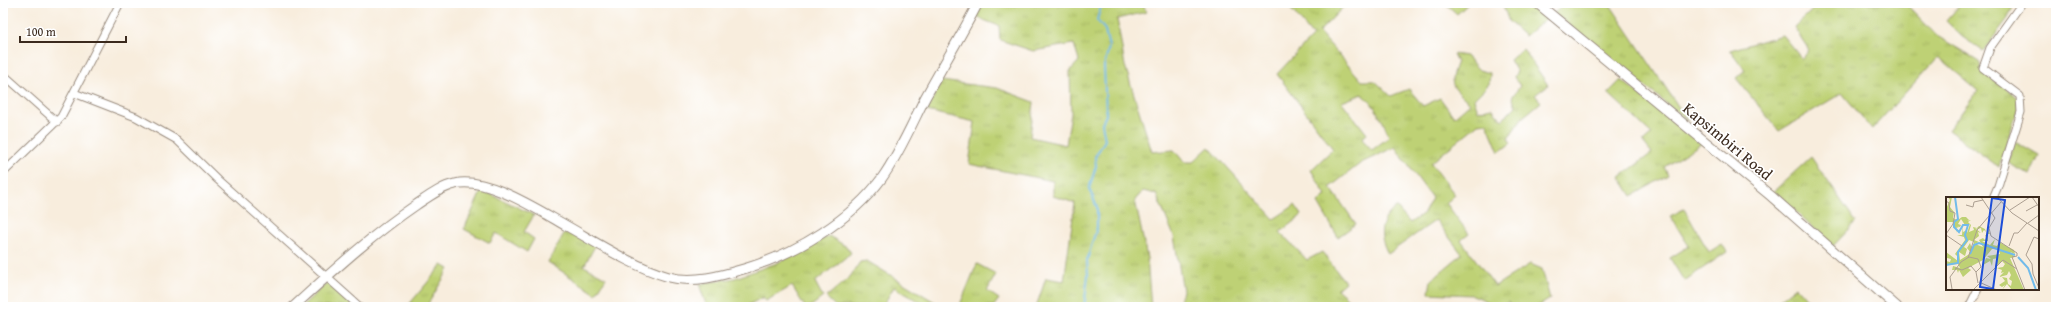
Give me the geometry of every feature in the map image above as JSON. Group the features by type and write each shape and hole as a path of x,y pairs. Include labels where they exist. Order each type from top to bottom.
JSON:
{"street":[{"path":"3,173 57,122 120,3"},
{"path":"293,307 374,236 406,212 438,191 456,183 466,182 479,184 508,195 594,242 670,277 698,279 725,275 758,265 831,227 854,210 870,193 883,176 900,148 925,98 978,3"},
{"name":"Kapsimbiri Road","path":"1537,3 1771,196 1897,307"},
{"path":"1993,197 2021,112 2022,102 2018,94 1983,68 1990,48 2022,3"},
{"path":"3,74 57,122"},
{"path":"74,92 129,114 177,140 218,180 360,307"},
{"path":"1969,307 1978,290"}],"green space":[{"path":"982,3 1143,3 1146,12 1117,19 1125,66 1152,152 1174,150 1184,162 1193,162 1209,147 1274,219 1295,205 1302,215 1280,232 1307,260 1322,252 1345,282 1337,289 1357,307 1178,307 1183,291 1174,236 1156,194 1143,191 1135,200 1147,258 1151,307 1036,307 1046,278 1064,281 1075,203 1053,196 1053,181 969,164 975,122 927,111 941,81 997,88 1034,102 1030,137 1066,145 1071,113 1070,71 1079,61 1074,44 1033,51 1000,40 999,26 976,17"},
{"path":"1286,3 1347,3 1319,32 1362,81 1375,81 1391,96 1409,89 1423,106 1440,98 1454,117 1470,103 1459,94 1453,86 1452,76 1457,62 1453,54 1466,56 1479,70 1490,73 1489,84 1474,99 1478,111 1492,108 1502,120 1516,106 1512,97 1520,86 1514,77 1517,72 1510,60 1523,49 1548,85 1535,95 1541,102 1522,118 1508,138 1511,143 1499,152 1487,123 1478,124 1431,163 1455,195 1446,203 1469,234 1461,240 1495,286 1530,264 1542,269 1550,299 1537,307 1512,307 1508,302 1500,307 1473,295 1429,293 1431,280 1462,254 1436,220 1388,254 1382,234 1383,223 1386,218 1396,207 1410,223 1424,213 1432,198 1395,147 1361,163 1330,187 1356,224 1338,237 1318,203 1326,195 1311,170 1333,149 1277,74 1313,36","holes":["1362,94 1378,114 1389,137 1372,150 1362,139 1367,134 1342,102"]},
{"path":"1445,3 1469,3 1457,14"},
{"path":"1502,3 1530,3 1547,18 1525,36 1509,22"},
{"path":"1566,3 1609,3 1688,121 1554,13"},
{"path":"1820,3 1905,3 1937,36 1979,61 1982,72 2014,94 2018,99 2018,108 1999,167 1948,130 1978,91 1938,57 1872,129 1842,93 1779,131 1736,78 1745,70 1730,50 1782,35 1802,59 1809,50 1794,27"},
{"path":"1958,3 2006,3 2013,7 2006,21 1983,51 1961,36 1946,21 1960,5"},
{"path":"1621,80 1702,143 1664,167 1668,175 1632,196 1620,177 1652,153 1643,142 1652,134 1608,93"},
{"path":"2015,142 2039,156 2030,175 2008,163"},
{"path":"1811,157 1856,222 1833,246 1774,191"},
{"path":"482,190 534,215 524,232 534,239 527,252 496,233 490,243 464,229"},
{"path":"1684,209 1709,252 1722,244 1727,252 1684,281 1670,258 1689,246 1670,216"},
{"path":"566,230 595,246 584,266 606,278 596,294 548,262"},
{"path":"829,236 847,247 851,253 815,282 823,297 810,307 805,307 792,286 766,301 763,297 745,307 707,307 699,284 735,278 777,263"},
{"path":"867,261 943,307 928,307 894,287 882,307 836,307 826,297 850,277 860,262"},
{"path":"977,264 996,274 987,291 999,299 993,307 959,307"},
{"path":"442,265 449,269 428,304 431,307 407,307"},
{"path":"328,282 355,307 301,307"},
{"path":"1796,287 1814,307 1771,307"}],"waterway":[{"path":"1084,307 1088,275 1087,260 1097,227 1097,207 1089,189 1096,166 1095,157 1105,140 1102,123 1106,115 1104,66 1109,47 1105,30 1097,20 1102,3"}]}
